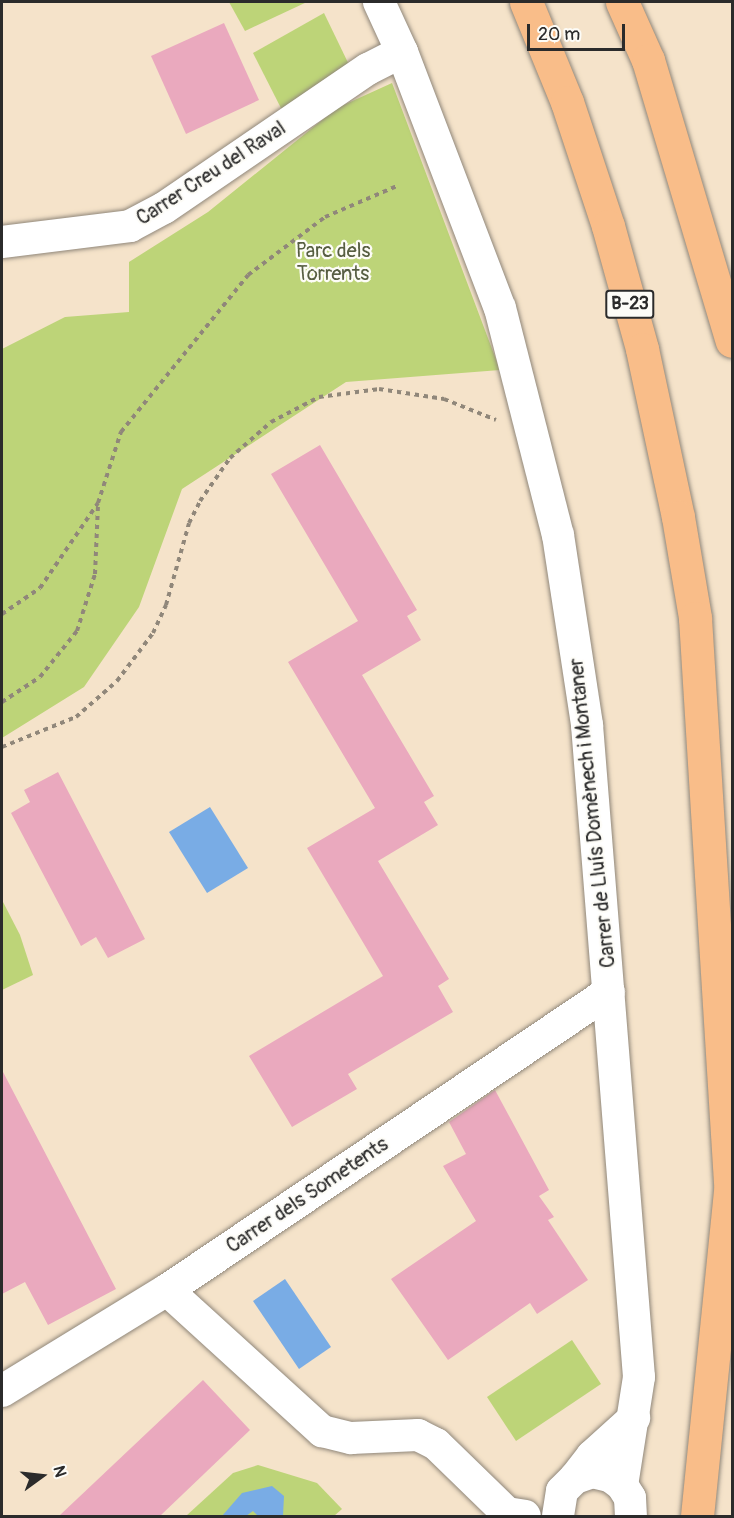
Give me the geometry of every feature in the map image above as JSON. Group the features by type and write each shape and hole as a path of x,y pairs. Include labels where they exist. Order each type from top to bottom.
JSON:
{"highway":[{"name":"B-23","path":"526,2 567,102 608,226 642,349 678,517 695,618 732,1199"},
{"path":"622,2 655,82 732,341"},
{"path":"697,1516 732,1199"}],"street":[{"name":"Carrer de Lluís Domènech i Montaner","path":"379,2 402,52 500,308 558,536 587,725 639,1377 622,1485"},
{"name":"Carrer Creu del Raval","path":"2,242 130,226 164,208 368,69 402,52"},
{"name":"Carrer dels Sometents","path":"2,1391 166,1290 609,992"},
{"path":"166,1290 322,1431 351,1438 418,1435 436,1444 507,1513 525,1516"},
{"path":"549,1514 562,1491 592,1456 634,1418"},
{"path":"575,1478 592,1472 610,1476 622,1485 630,1498 631,1516"}],"path":[{"path":"2,702 40,677 77,631 95,574 98,503 121,432 248,275 325,218 397,186"},
{"path":"2,747 76,717 124,674 153,633 166,605 189,523 200,501 230,458 271,422 319,398 379,389 444,399 502,422"},
{"path":"2,614 40,588 98,503"}],"green space":[{"path":"229,2 307,2 245,31"},
{"path":"324,13 353,73 285,116 253,53"},
{"name":"Parc dels Torrents","path":"392,83 500,370 346,382 182,489 139,607 84,687 2,738 2,349 65,317 129,312 129,262 208,212 337,108"},
{"path":"2,900 20,935 33,975 2,990"},
{"path":"572,1340 601,1384 516,1441 487,1397"},
{"path":"258,1465 317,1483 342,1509 334,1516 186,1516 233,1473"}],"water":[{"path":"210,807 248,868 207,893 169,832"},
{"path":"285,1279 331,1347 299,1369 253,1301"},
{"path":"272,1486 284,1496 283,1516 258,1516 253,1511 246,1516 222,1516 242,1493"}],"building":[{"path":"224,23 259,100 186,134 151,56"},
{"path":"320,445 417,610 407,616 421,640 362,675 434,796 424,802 438,825 378,861 449,979 438,986 453,1012 348,1074 357,1089 292,1127 249,1056 383,976 307,848 375,808 288,662 358,621 271,474"},
{"path":"58,772 145,939 108,958 96,937 81,946 11,813 30,802 24,790"},
{"path":"2,1070 116,1289 48,1325 25,1282 2,1294"},
{"path":"495,1090 549,1190 539,1196 554,1217 548,1220 588,1280 537,1314 530,1303 448,1360 391,1279 476,1221 443,1166 466,1154 449,1122"},
{"path":"203,1380 250,1430 160,1516 59,1516"}]}
